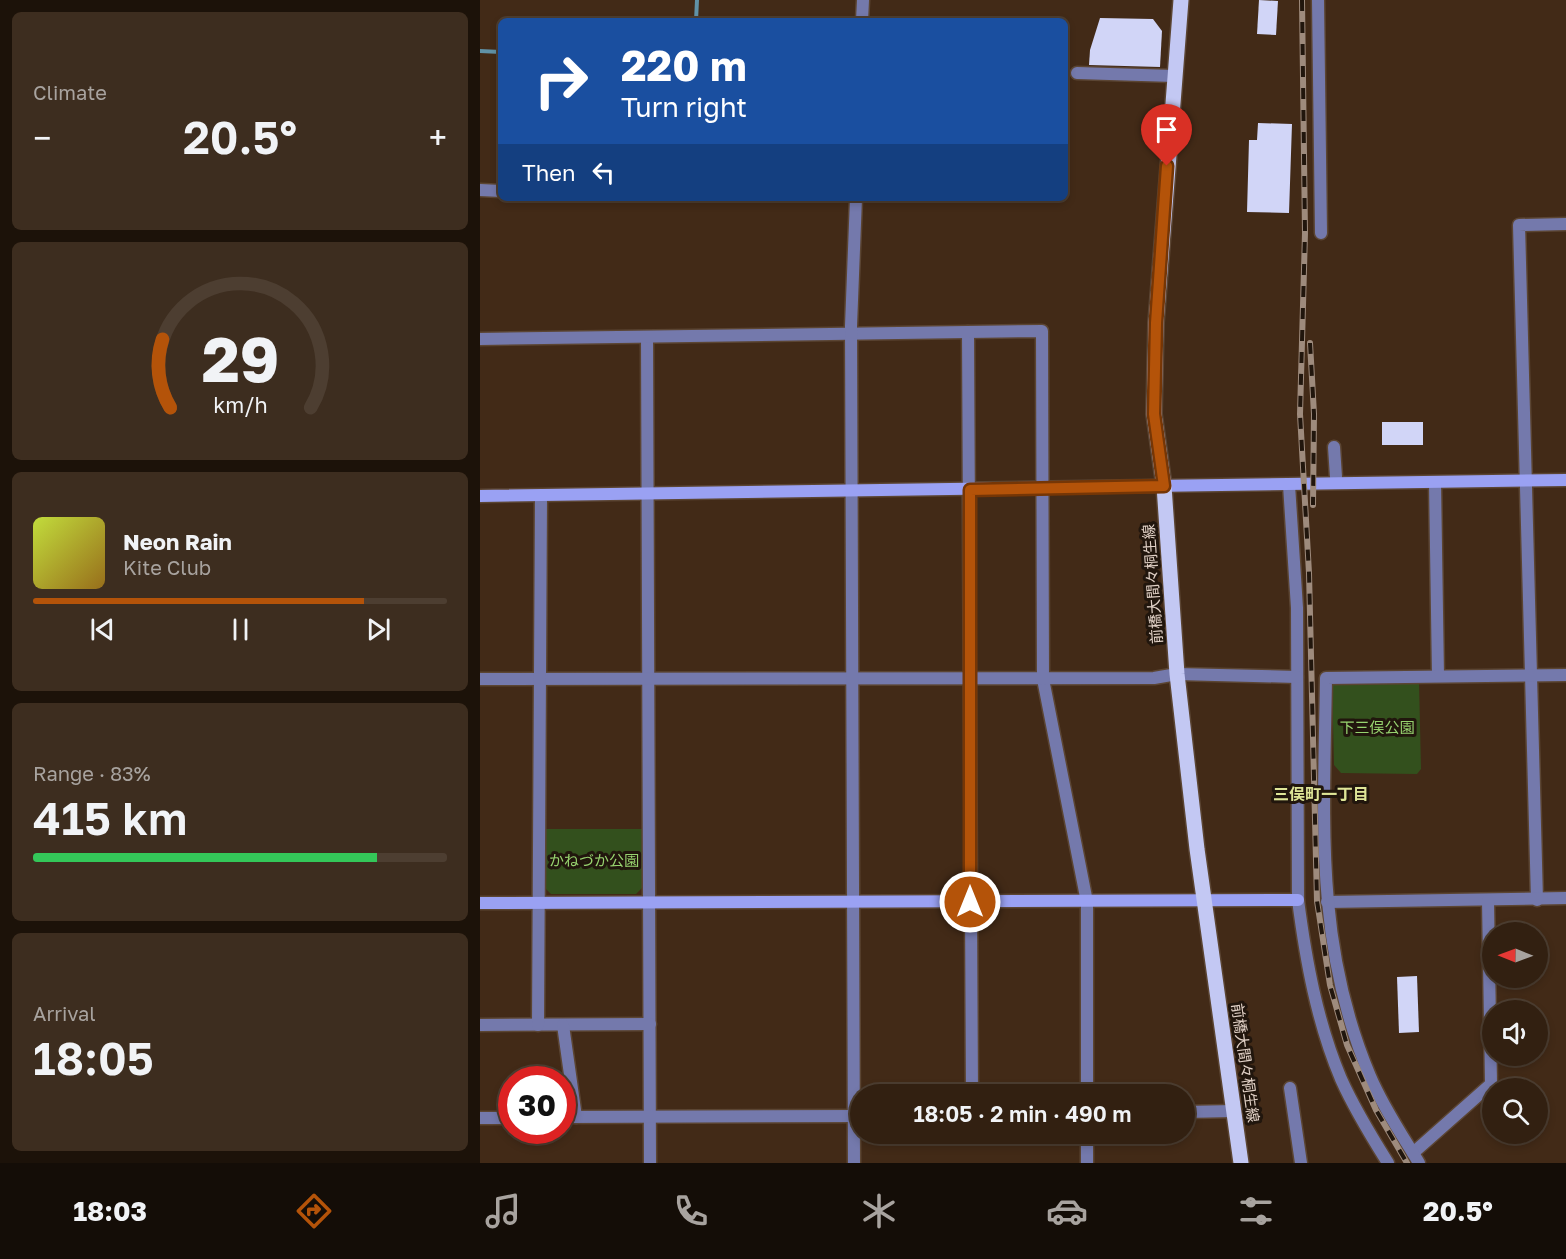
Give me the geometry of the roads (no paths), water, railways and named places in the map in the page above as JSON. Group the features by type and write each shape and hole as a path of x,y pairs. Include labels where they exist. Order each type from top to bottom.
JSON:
{"main road":[{"name":"前橋大間々桐生線","path":"1181,0 1156,323 1154,414 1164,486 1177,674 1205,902 1241,1163"}],"street":[{"path":"862,18 863,0"},
{"path":"1318,0 1321,233"},
{"path":"1077,73 1174,76"},
{"path":"480,190 498,191"},
{"path":"856,201 852,333 857,1084"},
{"path":"1537,900 1519,225 1566,224"},
{"path":"968,332 972,1084"},
{"path":"480,339 1042,332 1043,679 1087,902 1087,1084"},
{"path":"647,337 650,1163"},
{"path":"1334,447 1336,477"},
{"path":"480,496 1566,480"},
{"path":"1435,483 1438,676"},
{"path":"1289,485 1297,608 1298,900 1311,984 1331,1051 1354,1104 1388,1163"},
{"path":"538,1025 541,496"},
{"path":"480,679 1043,679 1161,678 1177,674 1297,677"},
{"path":"1488,901 1491,1084 1416,1158 1372,1080 1352,1029 1336,966 1327,902 1326,678 1566,675"},
{"path":"1327,902 1566,898"},
{"path":"480,903 1298,900"},
{"path":"563,1024 569,1066"},
{"path":"480,1025 650,1024"},
{"path":"1290,1088 1301,1163"},
{"path":"1195,1112 1234,1111"},
{"path":"576,1117 850,1116"},
{"path":"480,1118 498,1118"},
{"path":"854,1163 855,1144"},
{"path":"1087,1144 1088,1163"}],"waterway":[{"path":"696,18 697,0"},
{"path":"480,51 498,52"}],"railway":[{"path":"1302,0 1305,233 1300,414 1309,573 1317,901 1330,985 1347,1045 1376,1110 1407,1163"},
{"path":"1310,343 1314,414 1313,505"}],"district":[{"name":"三俣町一丁目","path":"1321,794"}],"park label":[{"name":"下三俣公園","path":"1377,728"},
{"name":"かねづか公園","path":"594,861"}]}
